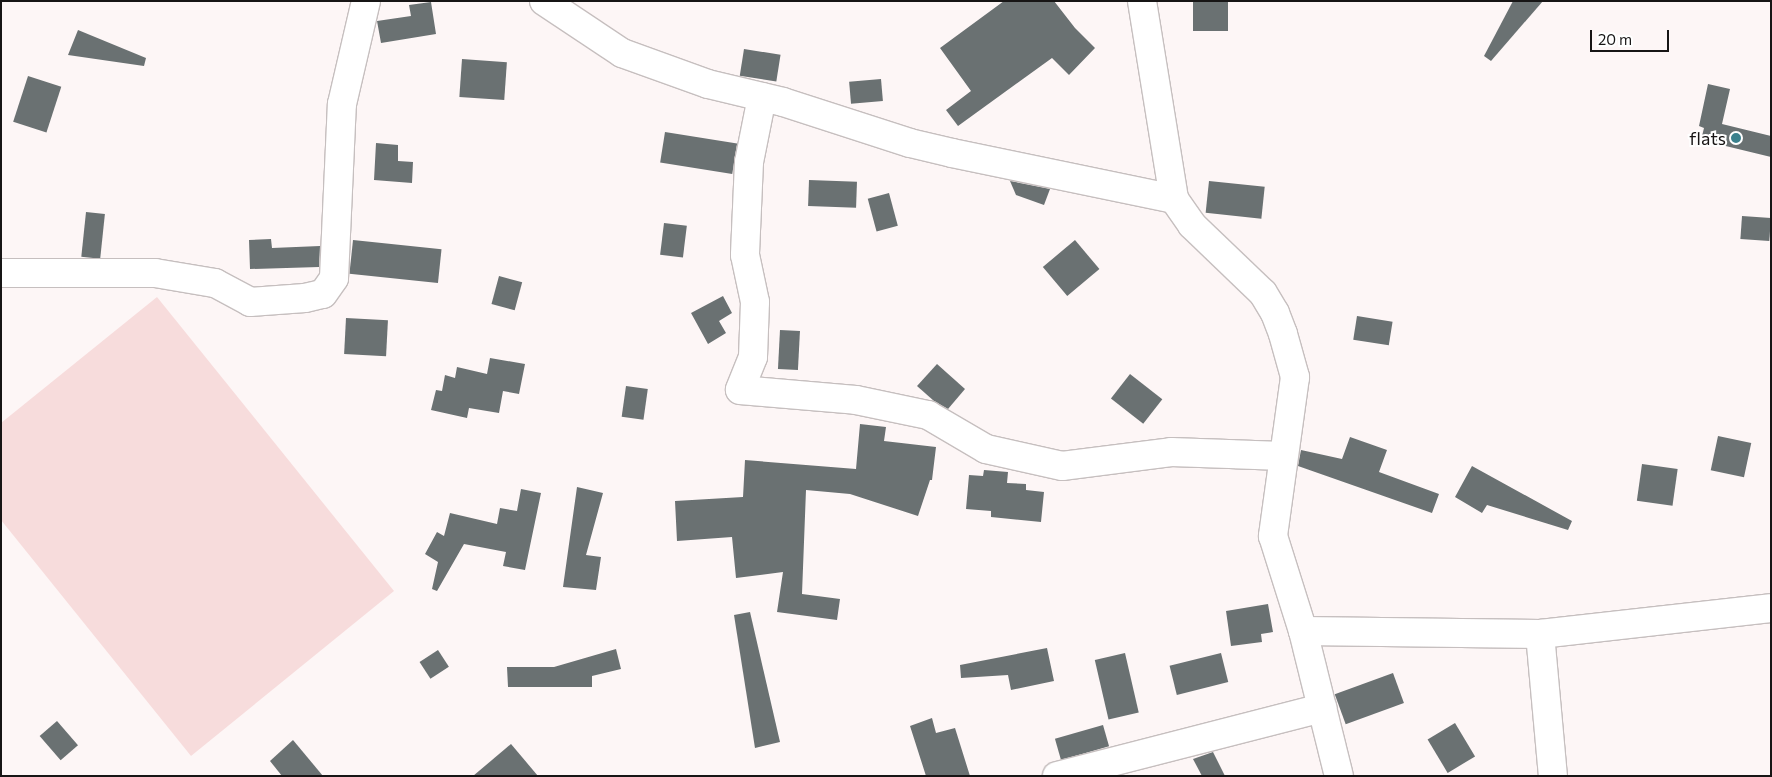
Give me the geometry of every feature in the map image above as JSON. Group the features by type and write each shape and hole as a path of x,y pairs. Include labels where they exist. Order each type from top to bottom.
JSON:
{"street":[{"path":"1,273 155,273 215,283 250,302 305,298 323,294 334,278 342,104 366,1"},
{"path":"544,1 622,53 708,84 844,120 910,143 1174,199"},
{"path":"1142,1 1174,199 1192,226 1263,293 1275,313 1295,377 1273,536 1303,632 1339,776"},
{"path":"762,97 749,162 745,255 755,302 753,357 740,390 856,400 928,415 986,449 1062,466 1171,452 1283,456"},
{"path":"1303,632 1540,634 1771,608"},
{"path":"1540,634 1553,776"},
{"path":"1057,776 1322,708"}],"shaded area":[{"path":"157,297 394,591 191,756 1,520 1,423"}],"building":[{"path":"1004,1 1054,1 1075,28 1095,48 1069,75 1052,58 958,126 946,110 971,91 940,48"},
{"path":"1193,1 1228,1 1228,31 1193,31"},
{"path":"1513,1 1543,1 1491,61 1484,56"},
{"path":"431,2 436,34 381,43 377,21 411,16 409,5"},
{"path":"78,30 146,58 144,66 68,55"},
{"path":"744,49 781,55 776,81 740,76"},
{"path":"462,59 507,62 504,100 459,97"},
{"path":"28,76 61,87 46,132 13,122"},
{"path":"881,79 883,101 851,104 849,82"},
{"name":"flats","path":"1708,84 1730,89 1722,124 1771,136 1771,157 1701,140 1704,128 1699,126"},
{"path":"665,132 737,143 732,174 660,163"},
{"path":"376,143 398,145 398,161 413,162 412,183 374,180"},
{"path":"809,180 857,182 856,208 808,206"},
{"path":"1010,181 1050,189 1044,205 1016,195"},
{"path":"1209,181 1265,187 1261,219 1206,213"},
{"path":"889,193 898,226 877,232 868,199"},
{"path":"86,212 105,214 100,259 81,257"},
{"path":"1742,216 1771,218 1769,241 1740,239"},
{"path":"664,223 687,226 683,258 660,255"},
{"path":"271,239 272,248 320,246 319,267 250,269 249,240"},
{"path":"353,240 442,249 438,283 349,274"},
{"path":"1075,240 1099,269 1067,296 1043,267"},
{"path":"499,276 522,282 515,310 491,304"},
{"path":"723,296 732,313 719,321 726,333 708,344 691,313"},
{"path":"1357,316 1393,322 1389,345 1353,340"},
{"path":"346,318 388,320 386,356 344,354"},
{"path":"780,330 800,331 798,370 778,369"},
{"path":"490,358 525,364 519,394 503,391 499,413 469,408 467,418 431,410 436,390 442,391 445,375 455,378 457,367 487,374"},
{"path":"937,364 965,389 948,409 934,401 917,386"},
{"path":"1130,374 1162,399 1143,424 1111,398"},
{"path":"626,386 648,389 643,420 622,417"},
{"path":"860,424 886,427 884,441 936,447 932,480 930,480 918,516 850,494 806,490 802,594 840,599 837,620 777,612 783,572 736,578 732,537 677,541 675,501 743,497 745,460 856,469"},
{"path":"1718,436 1751,443 1744,477 1711,470"},
{"path":"1350,437 1387,450 1379,472 1439,494 1432,513 1298,466 1301,450 1342,459"},
{"path":"1642,464 1678,469 1673,506 1637,501"},
{"path":"1472,466 1572,521 1568,530 1487,505 1482,513 1455,497"},
{"path":"984,470 1008,472 1007,483 1026,484 1026,490 1044,492 1041,522 991,517 991,511 966,509 969,475 983,476"},
{"path":"577,487 603,493 586,555 601,557 596,590 563,587"},
{"path":"521,489 541,493 525,570 503,566 506,552 464,544 437,591 432,589 438,562 425,554 437,532 444,536 450,513 497,524 500,508 517,511"},
{"path":"1268,604 1273,632 1261,634 1262,642 1231,646 1226,611"},
{"path":"750,612 780,742 755,748 734,615"},
{"path":"1047,648 1054,681 1011,690 1008,675 961,678 960,665"},
{"path":"616,649 621,669 592,676 592,687 508,687 507,667 554,667"},
{"path":"438,650 449,667 430,679 420,662"},
{"path":"1125,653 1139,712 1109,719 1095,660"},
{"path":"1221,653 1228,682 1177,695 1170,666"},
{"path":"1393,673 1404,703 1346,724 1335,694"},
{"path":"932,718 936,733 955,728 970,776 926,776 910,726"},
{"path":"57,721 78,745 61,760 40,736"},
{"path":"1455,723 1475,756 1448,773 1428,739"},
{"path":"1103,725 1109,746 1061,760 1055,739"},
{"path":"293,740 323,776 282,776 270,761"},
{"path":"511,744 538,776 473,776"},
{"path":"1213,752 1225,776 1202,776 1193,759"}],"place":[{"name":"flats","path":"1736,138"}]}
